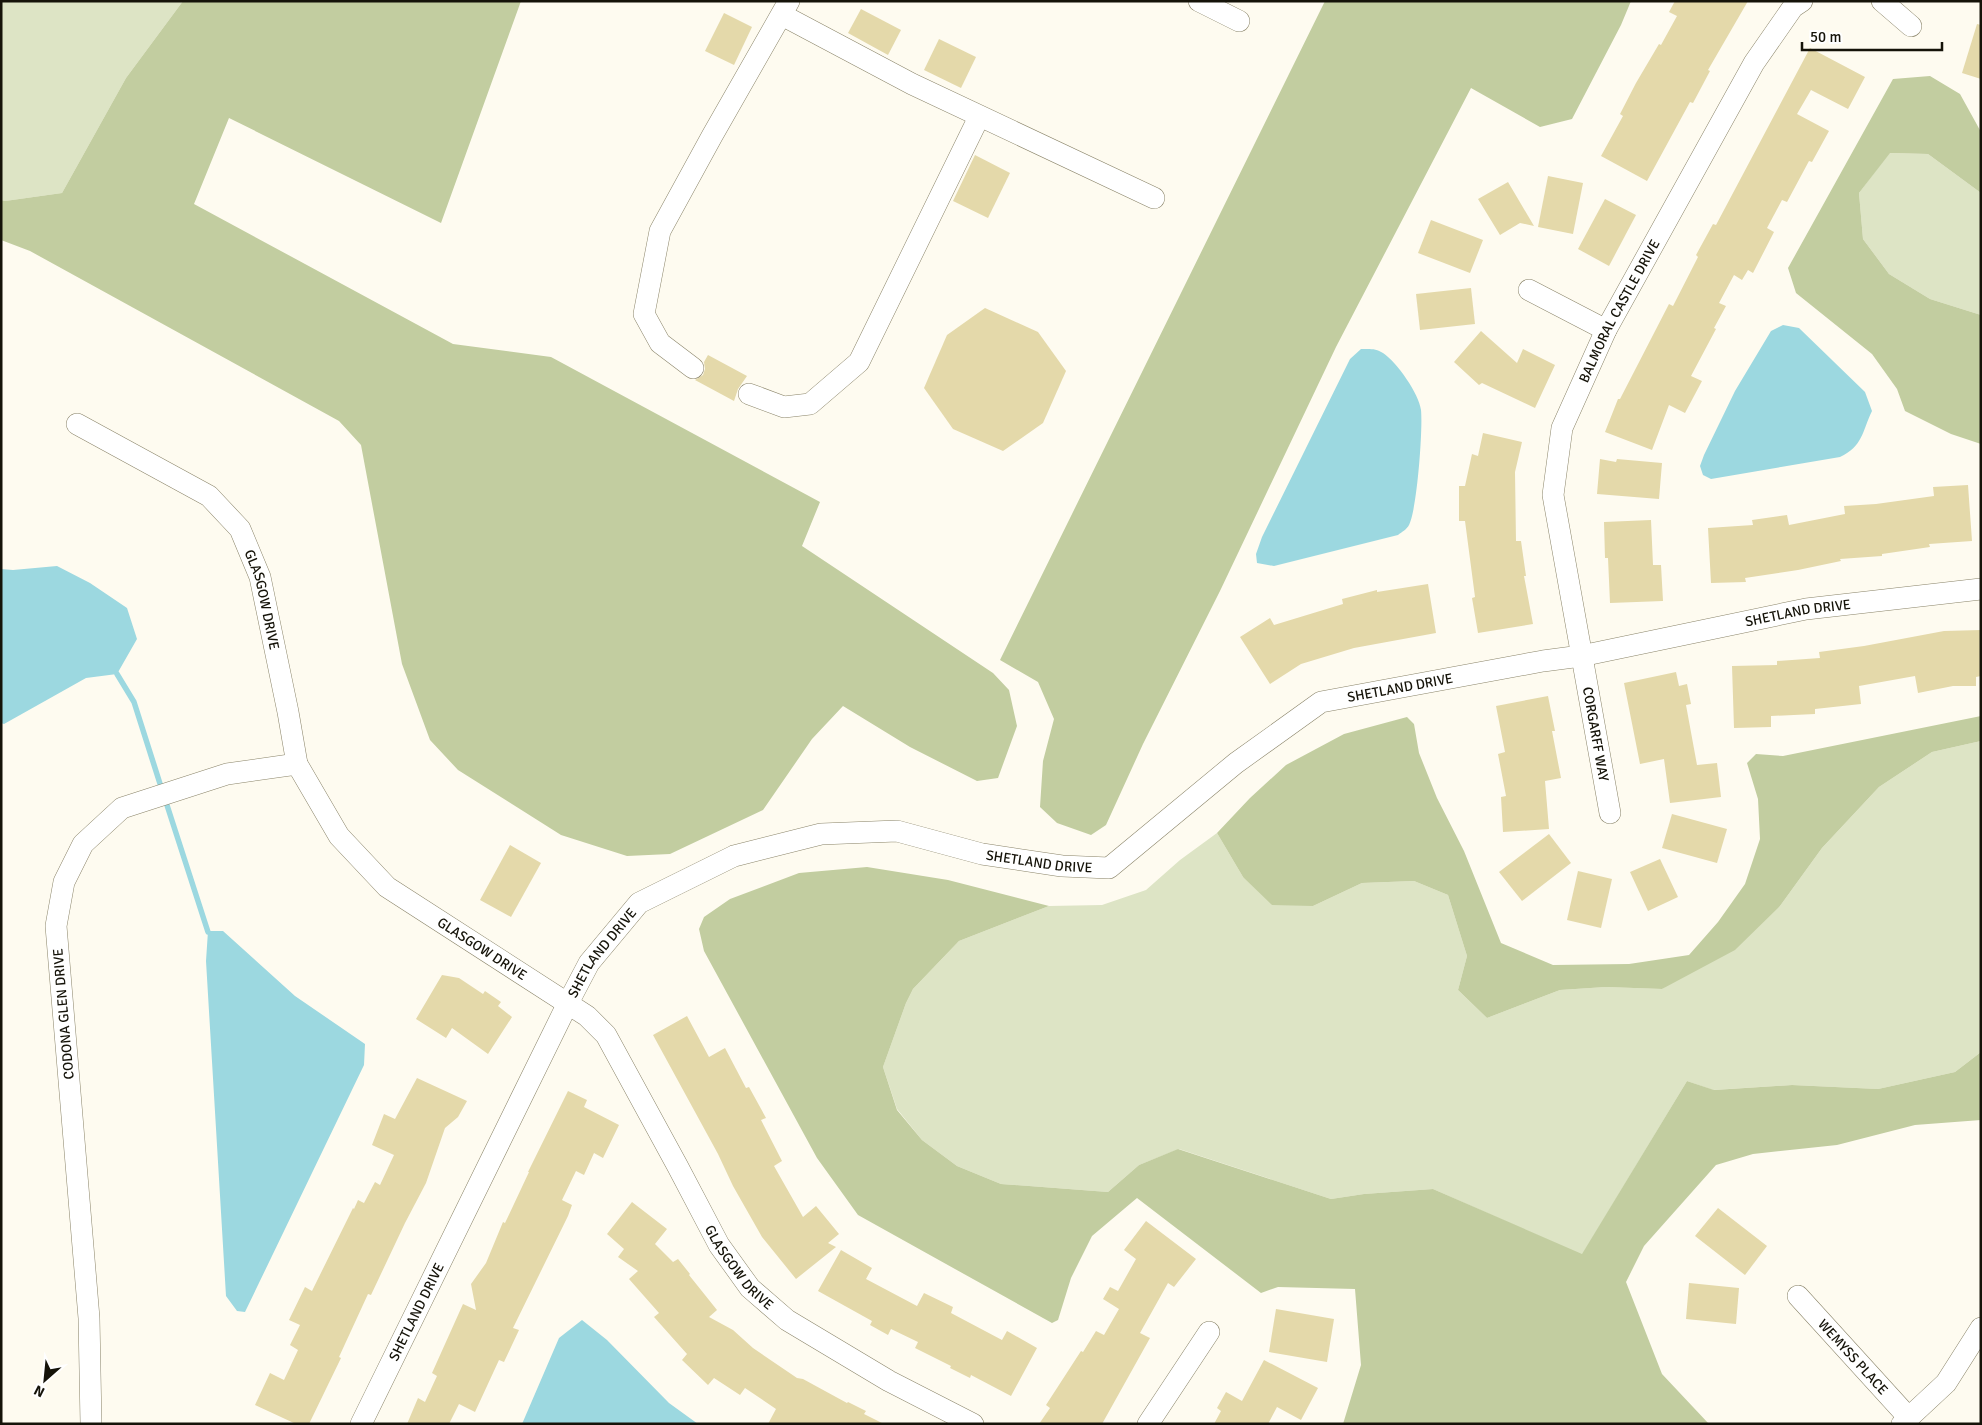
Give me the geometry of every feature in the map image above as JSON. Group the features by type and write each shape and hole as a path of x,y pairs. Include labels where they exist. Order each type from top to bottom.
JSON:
{"street":[{"path":"1200,1 1239,20"},
{"name":"BALMORAL CASTLE DRIVE","path":"1581,656 1553,495 1562,428 1606,330 1754,63 1793,7 1802,1"},
{"path":"1882,1 1911,26"},
{"path":"693,368 660,343 644,314 660,231 786,8 912,84 1154,198"},
{"path":"748,394 784,407 810,404 858,362 979,117"},
{"path":"1529,290 1606,330"},
{"name":"GLASGOW DRIVE","path":"77,424 209,496 240,529 260,577 297,764 339,836 387,886 587,1016 606,1036 719,1245 750,1288 787,1320 889,1381 973,1424"},
{"name":"SHETLAND DRIVE","path":"361,1424 568,1003 590,963 640,903 734,856 821,834 897,831 982,854 1062,866 1109,868 1236,763 1321,702 1543,661 1581,656 1806,609 1981,589"},
{"name":"CORGARFF WAY","path":"1581,656 1610,813"},
{"name":"CODONA GLEN DRIVE","path":"91,1424 89,1318 56,926 64,882 82,844 122,808 227,774 297,764"},
{"name":"WEMYSS PLACE","path":"1798,1296 1906,1421"},
{"path":"1906,1421 1946,1383 1981,1328"},
{"path":"1148,1424 1209,1332"}],"green space":[{"path":"1,1 183,1 126,78 62,193 1,200"},
{"path":"183,1 521,1 441,223 229,118 194,204 453,344 551,357 820,502 802,546 993,673 1009,690 1017,726 998,778 977,781 910,747 843,706 812,739 763,810 670,854 627,856 561,835 458,770 430,740 402,664 361,445 339,421 30,251 1,240 1,200 62,193 126,78"},
{"path":"1325,1 1631,1 1621,25 1572,119 1540,127 1471,88 1336,347 1220,591 1143,744 1106,825 1091,835 1057,823 1040,807 1043,761 1054,719 1038,682 1000,660"},
{"path":"1930,76 1960,94 1981,132 1981,193 1928,154 1890,153 1859,193 1863,239 1889,274 1930,299 1981,315 1981,444 1951,434 1905,411 1897,389 1872,354 1796,293 1788,268 1893,79"},
{"path":"1889,153 1928,154 1981,193 1981,315 1930,299 1889,274 1863,239 1859,193"},
{"path":"1981,716 1981,741 1932,752 1879,787 1822,848 1780,906 1735,950 1662,989 1606,987 1560,990 1487,1018 1458,990 1467,956 1448,895 1414,881 1362,883 1313,906 1272,905 1243,877 1217,833 1250,798 1286,765 1344,734 1407,717 1414,724 1419,753 1437,798 1464,851 1501,943 1553,965 1629,964 1689,955 1718,922 1745,884 1760,839 1758,799 1747,763 1756,754 1783,756"},
{"path":"1981,741 1981,1052 1955,1072 1878,1089 1792,1085 1713,1090 1687,1081 1582,1255 1433,1189 1364,1194 1331,1199 1179,1149 1139,1165 1108,1192 1001,1184 957,1166 922,1140 897,1109 883,1067 906,1003 913,989 959,941 1049,906 1102,905 1146,890 1180,860 1217,833 1243,877 1313,906 1362,883 1414,881 1448,895 1467,956 1458,990 1487,1018 1560,990 1606,987 1662,989 1780,906 1822,848 1879,787 1932,752"},
{"path":"867,867 948,880 1049,906 959,941 913,989 906,1003 883,1067 897,1110 922,1140 957,1166 1001,1184 1108,1192 1139,1165 1178,1149 1331,1199 1364,1194 1433,1189 1582,1254 1687,1081 1714,1090 1792,1085 1878,1089 1955,1072 1981,1052 1981,1120 1915,1125 1837,1145 1753,1154 1716,1165 1644,1246 1626,1282 1662,1374 1709,1424 1343,1424 1361,1365 1355,1289 1278,1287 1261,1293 1137,1198 1092,1236 1071,1278 1058,1320 1052,1323 858,1215 817,1158 704,951 699,929 704,917 730,899 799,873"}],"water":[{"path":"1783,325 1799,328 1865,392 1872,411 1861,438 1848,453 1840,457 1711,479 1703,475 1700,466 1704,455 1735,391 1771,331"},
{"path":"1361,349 1378,350 1395,363 1416,396 1421,410 1419,469 1415,503 1409,525 1398,535 1274,566 1257,563 1256,554 1262,537 1350,359"},
{"path":"57,566 90,583 127,608 137,639 117,674 86,678 4,724 1,723 1,569 13,570"},
{"path":"208,931 223,931 295,996 365,1044 364,1065 245,1312 237,1311 226,1296 206,961"},
{"path":"582,1320 607,1340 669,1403 698,1424 522,1424 559,1338"}],"building":[{"path":"1675,1 1748,1 1708,70 1710,71 1693,103 1690,102 1647,181 1601,156 1623,116 1620,114 1636,83 1677,16 1669,12"},
{"path":"861,9 901,30 888,55 848,33"},
{"path":"724,13 752,27 734,65 705,51"},
{"path":"1977,24 1981,25 1981,79 1962,73"},
{"path":"939,39 976,57 961,88 924,70"},
{"path":"1810,48 1865,77 1848,109 1811,90 1797,114 1829,131 1812,162 1809,161 1787,202 1782,200 1767,228 1774,232 1753,273 1748,270 1742,280 1734,275 1719,303 1726,306 1691,376 1702,381 1685,413 1669,405 1652,450 1605,432 1618,399 1620,399 1669,304 1673,306 1698,257 1696,255 1713,224 1716,225"},
{"path":"975,155 1010,173 988,218 953,201"},
{"path":"1548,176 1583,183 1573,234 1538,227"},
{"path":"1508,182 1534,226 1520,223 1500,235 1478,199"},
{"path":"1605,199 1636,215 1609,266 1578,249"},
{"path":"1431,220 1483,240 1470,273 1418,253"},
{"path":"1471,288 1475,324 1420,330 1416,294"},
{"path":"985,308 1038,332 1066,371 1043,423 1003,451 953,429 924,388 947,335"},
{"path":"1481,331 1517,363 1523,349 1555,365 1535,408 1482,383 1479,385 1454,362"},
{"path":"708,355 747,376 738,389 734,401 695,380 703,375 705,369 704,362"},
{"path":"1483,433 1522,442 1515,472 1516,541 1521,541 1526,576 1524,576 1533,624 1478,633 1472,598 1475,597 1465,521 1459,521 1459,486 1465,486 1472,454 1478,456"},
{"path":"1600,459 1616,462 1617,459 1662,463 1659,499 1597,494"},
{"path":"1968,485 1972,541 1929,544 1930,547 1882,554 1882,556 1840,559 1841,561 1798,570 1745,578 1746,582 1711,583 1708,528 1753,525 1752,520 1787,515 1789,525 1845,514 1844,506 1876,504 1934,496 1933,487"},
{"path":"1651,520 1653,565 1661,565 1663,601 1610,603 1608,558 1605,558 1604,522"},
{"path":"1428,584 1436,633 1354,648 1301,664 1270,684 1240,637 1270,618 1274,625 1343,604 1342,599 1377,590 1377,592"},
{"path":"1981,630 1981,676 1976,677 1976,686 1953,686 1918,693 1915,676 1859,686 1861,704 1815,709 1815,714 1771,716 1771,727 1734,728 1732,666 1777,665 1777,661 1820,658 1819,652 1864,646 1944,631"},
{"path":"1676,672 1679,686 1687,684 1691,704 1686,705 1697,765 1717,763 1721,797 1670,803 1664,759 1640,764 1624,683"},
{"path":"1548,696 1555,731 1552,731 1561,778 1545,781 1549,829 1503,832 1501,797 1506,796 1498,754 1505,752 1496,706"},
{"path":"1672,814 1727,829 1717,863 1662,848"},
{"path":"1549,834 1571,863 1522,901 1499,872"},
{"path":"510,845 541,863 511,917 480,900"},
{"path":"1660,859 1678,897 1648,911 1630,872"},
{"path":"1578,871 1612,879 1601,928 1567,920"},
{"path":"442,975 459,978 483,994 485,991 501,1002 498,1006 512,1017 488,1054 452,1028 446,1038 416,1019"},
{"path":"687,1016 709,1057 725,1048 746,1088 749,1087 766,1118 761,1120 782,1161 774,1166 803,1217 816,1206 839,1234 828,1243 836,1247 796,1279 762,1237 653,1035"},
{"path":"417,1078 467,1101 458,1117 445,1128 426,1183 371,1295 368,1294 339,1357 341,1358 309,1424 296,1424 255,1405 270,1373 284,1380 298,1350 290,1345 300,1325 289,1320 305,1287 312,1291 358,1200 364,1203 375,1182 380,1185 394,1155 372,1145 384,1114 395,1119"},
{"path":"568,1091 587,1100 584,1107 619,1125 603,1158 594,1153 584,1175 576,1171 562,1200 572,1205 568,1216 513,1328 519,1330 504,1362 499,1360 475,1412 459,1404 449,1424 407,1424 418,1398 425,1402 437,1376 432,1373 463,1304 476,1310 471,1284 486,1263 503,1222 505,1223"},
{"path":"632,1202 667,1229 655,1244 673,1262 678,1259 717,1310 709,1317 733,1330 753,1348 797,1378 803,1379 866,1411 864,1414 884,1424 768,1424 776,1409 745,1388 740,1395 714,1378 708,1385 682,1360 687,1354 654,1317 659,1313 629,1279 638,1271 618,1257 624,1249 607,1234"},
{"path":"1718,1208 1767,1246 1745,1275 1695,1236"},
{"path":"1146,1221 1196,1259 1174,1287 1168,1283 1140,1333 1150,1338 1102,1424 1039,1424 1050,1408 1046,1405 1081,1351 1083,1352 1096,1331 1104,1335 1119,1309 1103,1299 1110,1287 1118,1291 1136,1259 1124,1250"},
{"path":"841,1250 872,1268 866,1279 917,1306 924,1293 953,1307 951,1313 1002,1340 1007,1331 1037,1348 1011,1396 971,1375 970,1378 950,1368 951,1366 915,1348 918,1342 891,1329 888,1335 870,1325 872,1321 818,1291"},
{"path":"1689,1283 1739,1288 1736,1324 1686,1319"},
{"path":"1276,1309 1334,1319 1327,1362 1269,1352"},
{"path":"1264,1360 1318,1388 1301,1420 1277,1407 1268,1424 1214,1424 1221,1411 1217,1408 1226,1392 1242,1401"}],"waterway":[{"path":"117,674 134,702 162,790"},
{"path":"165,799 208,932"}]}
